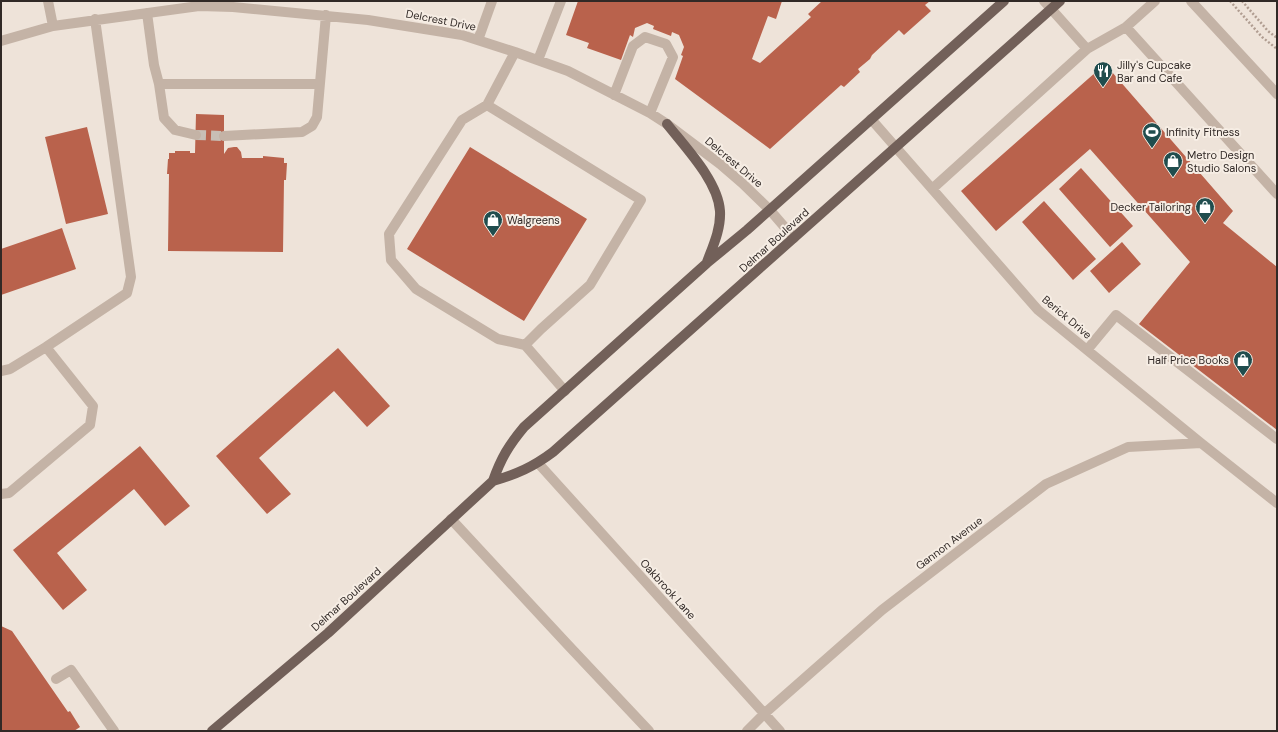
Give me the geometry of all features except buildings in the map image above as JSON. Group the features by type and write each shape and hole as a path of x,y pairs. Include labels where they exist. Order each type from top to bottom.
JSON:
{"main road":[{"name":"Delmar Boulevard","path":"493,481 500,461 511,442 524,427 1004,1"},
{"name":"Delmar Boulevard","path":"212,731 328,633 493,481 516,474 538,463 553,452 1060,1"},
{"path":"667,124 710,181 718,200 720,212 719,225 707,263"}],"street":[{"path":"48,1 53,26"},
{"path":"478,40 492,1"},
{"path":"538,60 561,1"},
{"path":"1044,1 1087,49"},
{"path":"932,189 1087,49 1126,27 1155,1"},
{"path":"1191,1 1277,94"},
{"name":"Delcrest Drive","path":"1,41 53,26 147,13 199,3 368,20 462,35 516,52 568,71 650,113 720,164 742,183 794,238"},
{"path":"147,13 154,65 159,84 164,118 175,130 196,134"},
{"path":"224,136 302,132 312,126 317,117 326,15"},
{"path":"1,371 10,369 46,347 127,293 131,277 95,19"},
{"path":"1126,27 1277,194"},
{"path":"614,95 633,46 645,37 666,44 673,57 650,113"},
{"path":"516,52 487,105 462,120 389,234 391,260 416,289 498,339 525,345 565,391"},
{"path":"159,84 320,84"},
{"path":"487,105 641,200 590,285 525,345"},
{"name":"Berick Drive","path":"871,119 1038,310 1277,503"},
{"path":"1087,350 1116,315 1277,439"},
{"path":"1,494 9,493 90,425 93,406 46,347"},
{"name":"Gannon Avenue","path":"747,731 765,713 882,610 1046,484 1128,448 1201,443"},
{"name":"Oakbrook Lane","path":"538,463 780,731"},
{"path":"452,519 568,646 650,731"},
{"path":"56,679 71,670 114,731"}],"path":[{"path":"1230,1 1262,37 1277,49"},
{"path":"1242,1 1268,31 1277,38"}],"tunnel":[{"path":"196,135 224,136"}],"place":[{"name":"Jilly's Cupcake Bar and Cafe","path":"1103,88"},
{"name":"Infinity Fitness","path":"1152,149"},
{"name":"Metro Design Studio Salons","path":"1173,178"},
{"name":"Decker Tailoring","path":"1205,224"},
{"name":"Walgreens","path":"493,237"},
{"name":"Half Price Books","path":"1243,377"}]}
